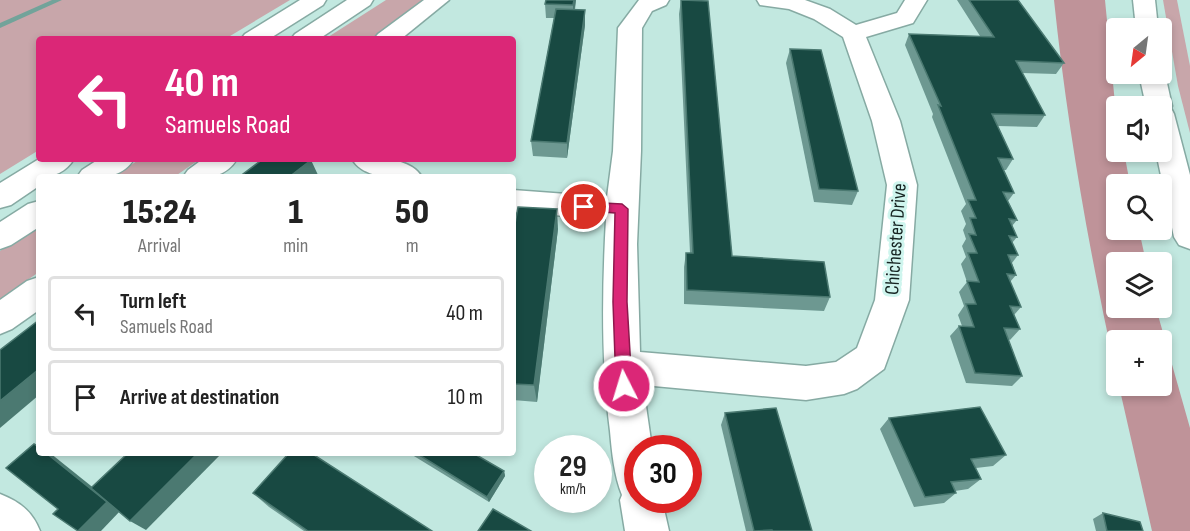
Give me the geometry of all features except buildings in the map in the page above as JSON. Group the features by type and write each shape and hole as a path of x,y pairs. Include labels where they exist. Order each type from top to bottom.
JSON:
{"main road":[{"path":"258,36 315,0"},
{"path":"308,36 363,0"},
{"path":"390,36 438,0"},
{"path":"629,435 622,367 620,302 630,28 638,11 650,2 658,0"},
{"path":"768,0 793,3 822,14 853,33 905,18 916,0"},
{"path":"1144,0 1146,18"},
{"name":"Chichester Drive","path":"622,367 806,383 844,377 871,358 892,300 902,185 886,121 853,33"},
{"path":"1172,161 1190,237"},
{"path":"36,174 55,162"},
{"path":"97,174 115,162"},
{"path":"202,174 219,162"},
{"path":"373,162 400,174"},
{"path":"0,197 36,174"},
{"path":"516,201 622,209"},
{"path":"0,237 36,214"},
{"path":"0,319 36,293"},
{"path":"644,513 647,531"},
{"path":"0,516 18,531"}],"shaded area":[{"path":"0,0 290,0 230,36 36,36 36,152 0,174"},
{"path":"386,0 426,0 375,36 330,36"},
{"path":"1054,0 1105,0 1106,84 1113,84 1114,96 1106,96 1106,162 1126,162 1128,174 1106,174 1106,240 1141,240 1144,252 1106,252 1106,318 1159,318 1162,330 1107,330 1065,94"},
{"path":"1163,0 1177,0 1190,66 1190,133 1172,52 1172,18 1166,18"},
{"path":"136,162 196,162 178,174 118,174"},
{"path":"36,227 36,274 0,299 0,251"},
{"path":"1172,364 1190,428 1190,531 1152,531 1121,396 1172,396"}],"waterway":[{"path":"0,26 58,0"}],"route":[{"path":"584,207 622,209 620,302 624,386"}]}
